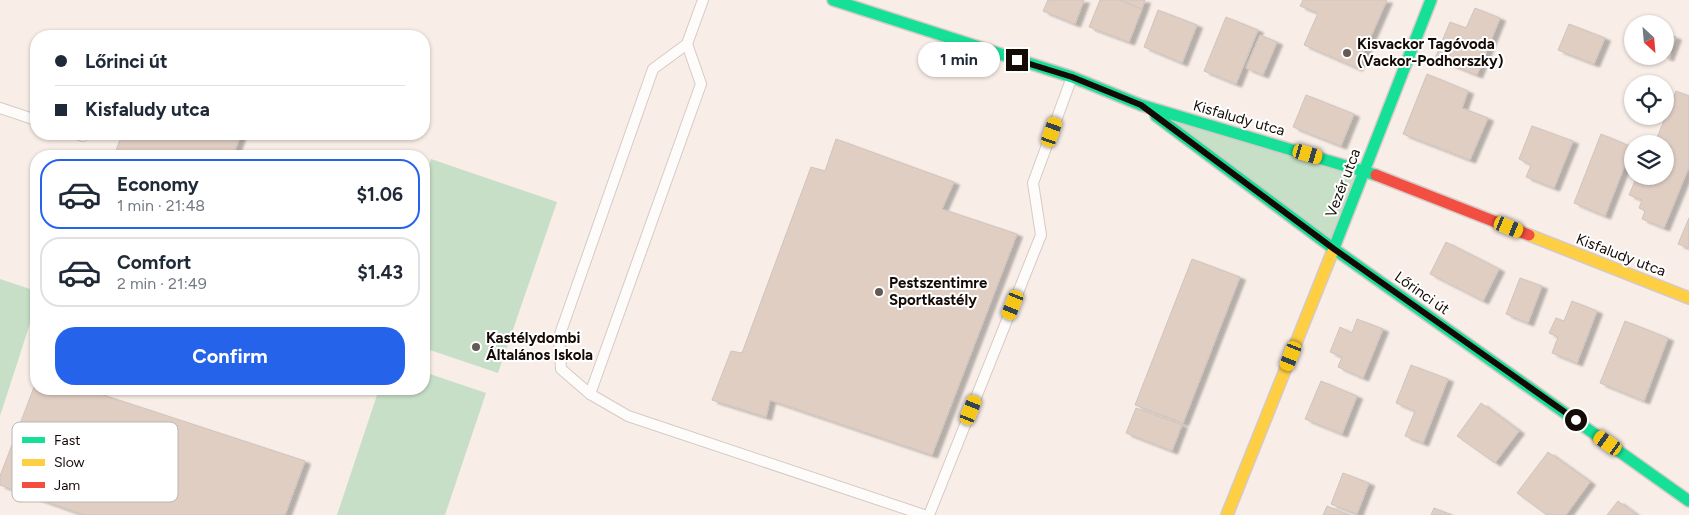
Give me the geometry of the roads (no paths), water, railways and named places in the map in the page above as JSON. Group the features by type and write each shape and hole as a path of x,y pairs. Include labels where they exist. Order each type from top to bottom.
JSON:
{"street":[{"name":"Kisfaludy utca","path":"833,0 1072,77 1141,105 1364,170 1689,298"},
{"name":"Vezér utca","path":"1227,515 1334,249 1431,0"},
{"name":"Lőrinci út","path":"1141,105 1334,249 1689,500"}],"lane":[{"path":"703,0 687,44 653,69 559,337 561,369 590,394 628,416 924,515"},
{"path":"590,394 701,84 687,44"},
{"path":"929,515 1040,235 1033,183 1072,77"},
{"path":"0,108 30,118"}],"place":[{"name":"Kisvackor Tagóvoda (Vackor-Podhorszky)","path":"1347,53"},
{"name":"Pestszentimre Sportkastély","path":"879,292"},
{"name":"Kastélydombi Általános Iskola","path":"476,347"}]}
